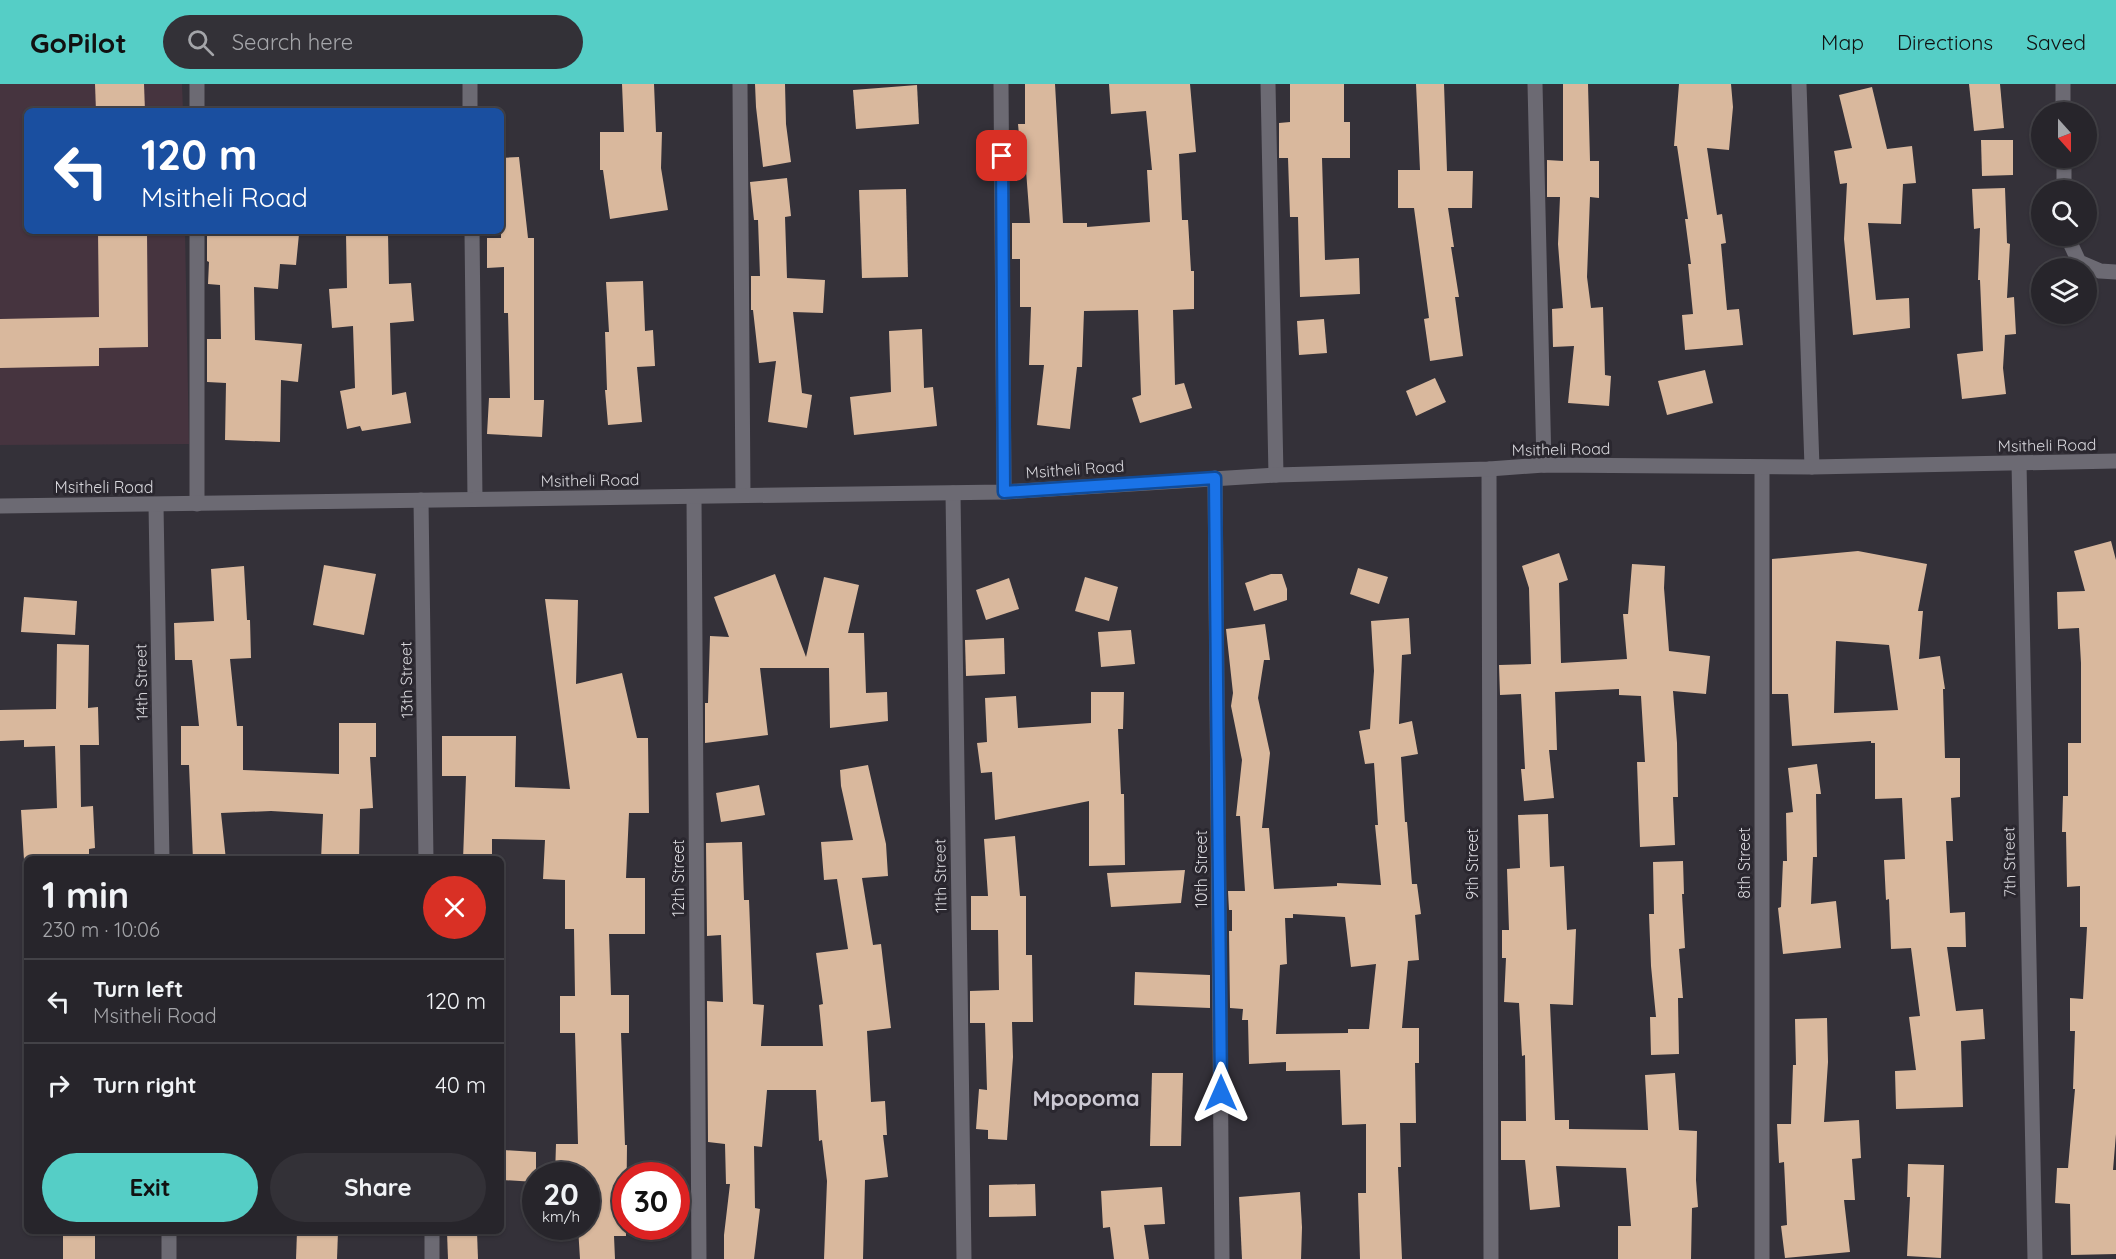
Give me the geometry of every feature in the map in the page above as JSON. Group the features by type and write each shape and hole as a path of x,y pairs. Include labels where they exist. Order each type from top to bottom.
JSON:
{"street":[{"path":"197,84 197,108"},
{"path":"470,84 470,108"},
{"path":"740,84 743,495"},
{"path":"1001,84 1004,492"},
{"path":"1268,84 1276,475"},
{"path":"1535,84 1544,465"},
{"path":"1799,84 1812,467"},
{"path":"2063,84 2063,102"},
{"path":"197,234 197,504"},
{"path":"472,234 475,499"},
{"path":"2072,246 2079,262 2100,271 2116,272"},
{"name":"Msitheli Road","path":"0,506 1004,492 1215,478 1490,469 1544,465 1812,467 2116,461"},
{"name":"7th Street","path":"2019,463 2035,1259"},
{"name":"8th Street","path":"1762,467 1762,1259"},
{"name":"9th Street","path":"1490,469 1491,1259"},
{"name":"10th Street","path":"1215,478 1222,1259"},
{"name":"11th Street","path":"953,493 964,1259"},
{"name":"12th Street","path":"694,496 699,1259"},
{"name":"13th Street","path":"421,500 426,856"},
{"name":"14th Street","path":"156,505 162,856"},
{"path":"169,1234 169,1259"},
{"path":"432,1234 432,1259"}],"shaded area":[{"path":"0,84 182,84 183,108 24,108 24,234 185,234 189,444 0,445"}],"building":[{"path":"95,84 144,84 145,108 96,108"},
{"path":"622,84 654,84 656,132 662,132 661,168 668,210 610,219 603,170 600,170 600,132 624,132"},
{"path":"755,84 785,84 786,124 791,162 763,167"},
{"path":"1025,84 1055,84 1063,223 1087,223 1087,227 1150,222 1147,170 1152,170 1146,111 1111,114 1109,84 1190,84 1196,152 1179,154 1182,220 1188,220 1191,271 1194,271 1194,309 1173,310 1175,385 1184,383 1192,408 1140,423 1132,398 1141,395 1138,310 1084,311 1082,367 1077,367 1070,429 1037,425 1044,365 1029,365 1031,307 1020,307 1020,259 1012,259 1012,223 1030,223 1025,157 1021,157 1018,124 1025,124"},
{"path":"1290,84 1344,84 1344,122 1350,122 1350,158 1322,158 1325,260 1359,258 1360,294 1300,297 1298,217 1290,217 1288,158 1279,158 1279,123 1290,122"},
{"path":"1416,84 1444,84 1447,171 1473,171 1472,208 1448,208 1454,247 1451,247 1459,297 1455,297 1463,356 1430,361 1424,319 1429,318 1414,208 1398,208 1398,170 1420,170"},
{"path":"1563,84 1588,84 1590,161 1599,161 1599,198 1590,197 1587,277 1591,308 1603,307 1605,375 1611,376 1609,406 1568,403 1574,346 1553,347 1552,309 1563,308 1558,244 1560,197 1547,197 1547,160 1563,161"},
{"path":"1679,84 1731,84 1733,107 1729,150 1707,148 1717,215 1722,214 1726,243 1721,244 1727,310 1739,309 1743,345 1685,350 1682,315 1693,314 1688,264 1691,264 1685,219 1688,219 1677,146 1674,146"},
{"path":"1969,84 2000,84 2004,128 1974,131"},
{"path":"917,85 919,124 856,129 853,90"},
{"path":"1872,87 1887,149 1912,146 1916,183 1903,184 1901,224 1868,223 1876,300 1909,298 1910,328 1853,335 1844,239 1847,183 1840,184 1834,151 1852,148 1839,95"},
{"path":"1981,140 2013,140 2013,175 1982,176"},
{"path":"519,157 528,238 534,238 534,400 544,400 542,437 487,434 489,398 510,398 508,313 504,313 504,267 487,268 487,238 501,238 501,234 504,234 504,158"},
{"path":"787,178 791,216 785,217 787,278 825,280 823,313 793,312 802,393 812,395 807,428 768,422 776,361 759,363 753,310 751,310 751,276 760,276 758,220 754,220 750,182"},
{"path":"2005,188 2007,243 2010,244 2007,298 2014,297 2016,334 2005,335 2003,368 2006,394 1962,399 1957,354 1983,351 1980,280 1978,280 1980,228 1974,229 1972,189"},
{"path":"906,189 908,277 862,278 859,190"},
{"path":"98,234 147,234 148,347 99,348 99,366 0,368 0,319 99,317"},
{"path":"207,234 299,234 296,265 280,264 278,289 254,287 255,340 302,344 298,382 281,380 280,442 225,440 226,383 207,382 207,339 221,339 220,285 208,284 209,262 207,261"},
{"path":"346,234 388,234 389,284 411,283 414,321 390,323 392,395 406,392 411,423 362,431 360,426 347,429 340,391 355,388 353,326 332,328 329,289 347,288"},
{"path":"643,281 645,331 653,330 655,366 637,367 642,422 608,425 605,390 607,390 605,332 609,332 606,282"},
{"path":"1324,319 1327,353 1299,355 1297,321"},
{"path":"922,329 924,388 933,387 937,426 854,435 850,397 891,392 889,331"},
{"path":"1705,370 1713,403 1667,415 1658,381"},
{"path":"1435,378 1446,402 1416,416 1406,391"},
{"path":"2111,541 2116,560 2116,1134 2113,1170 2116,1170 2116,1254 2071,1255 2070,1204 2055,1203 2057,1168 2068,1168 2075,1089 2073,1089 2075,1031 2070,1031 2070,998 2083,999 2087,927 2080,927 2080,886 2067,887 2066,832 2062,832 2063,796 2068,796 2068,743 2081,743 2079,628 2058,629 2057,592 2085,591 2074,551"},
{"path":"1858,551 1927,564 1918,611 1923,611 1919,659 1940,656 1945,689 1943,689 1945,758 1960,758 1960,797 1951,798 1953,841 1946,841 1950,913 1965,912 1966,947 1947,947 1956,1011 1983,1009 1985,1039 1961,1041 1963,1107 1896,1109 1895,1071 1916,1070 1909,1017 1920,1016 1911,948 1891,949 1889,899 1886,900 1884,860 1905,859 1902,798 1875,799 1875,743 1871,741 1792,746 1788,694 1772,694 1772,559","holes":["1836,641 1889,645 1898,710 1834,713"]},
{"path":"1559,553 1568,580 1559,583 1561,663 1627,659 1623,614 1628,614 1632,564 1665,566 1664,588 1669,651 1710,656 1706,694 1673,691 1678,797 1673,797 1675,845 1640,847 1637,762 1645,762 1641,696 1619,695 1619,689 1555,692 1557,750 1549,750 1554,798 1524,801 1521,769 1525,769 1521,694 1500,695 1499,665 1531,664 1529,588 1522,566"},
{"path":"324,565 376,574 364,635 313,625"},
{"path":"244,566 247,620 250,620 251,658 230,659 237,726 243,726 243,770 339,774 339,723 376,723 376,757 370,757 373,808 360,809 359,856 321,856 323,814 271,811 221,813 226,856 193,856 189,765 181,765 181,726 199,726 192,660 175,660 174,623 214,621 211,569"},
{"path":"1358,568 1388,577 1379,604 1350,594"},
{"path":"775,574 806,657 824,577 859,585 848,633 864,633 866,693 887,692 888,721 830,728 829,668 760,668 768,735 705,743 705,703 708,703 710,636 729,637 714,597"},
{"path":"1271,574 1282,574 1287,589 1287,600 1254,611 1245,583"},
{"path":"1085,577 1118,587 1109,621 1075,611"},
{"path":"1009,578 1019,609 986,620 976,590"},
{"path":"24,597 77,601 75,635 21,632"},
{"path":"545,599 578,600 576,684 622,673 637,738 648,738 649,813 629,813 626,878 645,878 645,934 609,934 611,995 629,995 629,1033 621,1033 627,1162 612,1162 612,1240 614,1240 615,1259 580,1259 579,1240 600,1240 600,1162 555,1162 556,1144 578,1144 575,1033 560,1033 560,996 575,996 574,929 565,929 565,880 543,879 545,840 492,839 492,856 463,856 466,776 442,776 442,736 516,736 515,787 570,789"},
{"path":"1409,618 1411,654 1402,655 1399,724 1412,721 1418,754 1401,757 1412,884 1417,884 1421,914 1415,915 1419,960 1408,961 1402,1028 1419,1028 1419,1063 1415,1063 1416,1123 1400,1123 1401,1167 1398,1167 1402,1259 1360,1259 1358,1193 1366,1193 1366,1124 1342,1125 1340,1070 1286,1071 1286,1062 1249,1064 1248,1020 1242,1020 1243,1009 1230,1008 1229,931 1232,931 1232,910 1229,910 1228,891 1245,891 1240,816 1236,816 1242,760 1231,706 1233,693 1226,629 1265,624 1270,660 1264,660 1258,698 1270,753 1262,828 1269,828 1274,889 1337,886 1337,883 1381,885 1375,825 1378,825 1374,763 1365,764 1359,731 1370,729 1374,671 1371,621","holes":["1293,914 1345,917 1351,967 1376,964 1369,1029 1348,1029 1348,1033 1276,1034 1280,965 1287,964 1285,918 1293,918"]},
{"path":"1131,630 1135,664 1101,667 1098,632"},
{"path":"1004,638 1005,674 966,676 965,640"},
{"path":"57,644 89,645 88,708 98,707 99,745 80,745 81,807 93,806 95,848 89,849 89,856 24,856 24,860 21,810 57,808 55,746 24,747 24,740 0,741 0,710 56,709"},
{"path":"1091,692 1124,692 1123,729 1118,729 1121,794 1124,794 1125,865 1089,866 1089,801 995,820 992,772 981,773 977,743 987,742 985,698 1016,696 1018,728 1091,723"},
{"path":"1817,764 1821,794 1816,794 1817,857 1813,857 1811,904 1836,901 1841,948 1783,954 1778,908 1781,907 1783,861 1787,861 1786,813 1793,812 1788,768"},
{"path":"868,765 886,844 888,876 862,878 873,945 881,944 891,1028 867,1031 871,1102 885,1101 887,1135 883,1135 888,1177 865,1180 863,1259 824,1259 827,1181 822,1140 819,1141 816,1090 767,1090 762,1147 754,1146 755,1208 760,1209 754,1259 724,1259 724,1235 730,1184 726,1184 725,1144 708,1142 707,1001 723,1002 721,935 707,936 706,843 742,842 744,900 749,900 753,1004 764,1005 761,1046 823,1046 819,1005 823,1004 816,953 848,949 837,879 824,880 821,842 853,840 841,786 840,770"},
{"path":"759,785 765,815 721,822 716,793"},
{"path":"1548,814 1550,867 1564,866 1567,930 1576,929 1573,1005 1550,1004 1555,1120 1569,1120 1569,1129 1648,1130 1645,1075 1675,1073 1679,1130 1697,1131 1698,1207 1692,1208 1691,1259 1618,1259 1618,1226 1631,1226 1626,1168 1556,1166 1560,1207 1530,1210 1525,1160 1501,1160 1501,1121 1526,1121 1525,1055 1522,1056 1519,1003 1504,1002 1506,958 1502,958 1502,930 1509,930 1507,869 1520,868 1518,815"},
{"path":"1015,836 1020,896 1026,896 1026,955 1032,955 1033,1022 1012,1022 1013,1057 1007,1140 988,1139 988,1130 976,1129 979,1089 987,1090 985,1023 970,1023 970,991 999,990 998,930 971,930 971,896 988,896 984,839"},
{"path":"1683,861 1685,948 1679,949 1683,998 1678,998 1679,1054 1651,1055 1650,1017 1656,1017 1649,914 1654,914 1653,862"},
{"path":"1185,870 1181,903 1111,907 1107,873"},
{"path":"1135,972 1210,975 1210,1008 1134,1005"},
{"path":"1827,1018 1828,1062 1824,1122 1859,1120 1861,1158 1852,1159 1855,1200 1844,1200 1850,1252 1785,1258 1781,1226 1787,1225 1784,1162 1779,1163 1777,1124 1791,1124 1793,1065 1796,1065 1795,1019"},
{"path":"1152,1073 1183,1073 1181,1146 1150,1146"},
{"path":"504,1150 536,1152 536,1162 522,1162 522,1181 504,1180"},
{"path":"1908,1164 1944,1165 1941,1258 1907,1256 1910,1197 1907,1197"},
{"path":"1035,1184 1036,1216 989,1217 989,1185"},
{"path":"1162,1187 1165,1224 1144,1225 1149,1259 1114,1259 1110,1227 1103,1228 1101,1191"},
{"path":"1300,1192 1301,1259 1242,1259 1239,1197"},
{"path":"63,1234 95,1234 95,1259 63,1259"},
{"path":"297,1234 338,1234 337,1259 296,1259"},
{"path":"447,1234 477,1234 478,1259 448,1259"}],"district":[{"name":"Mpopoma","path":"1086,1098"}],"route":[{"path":"1002,156 1004,492 1215,478 1221,1093"}]}
